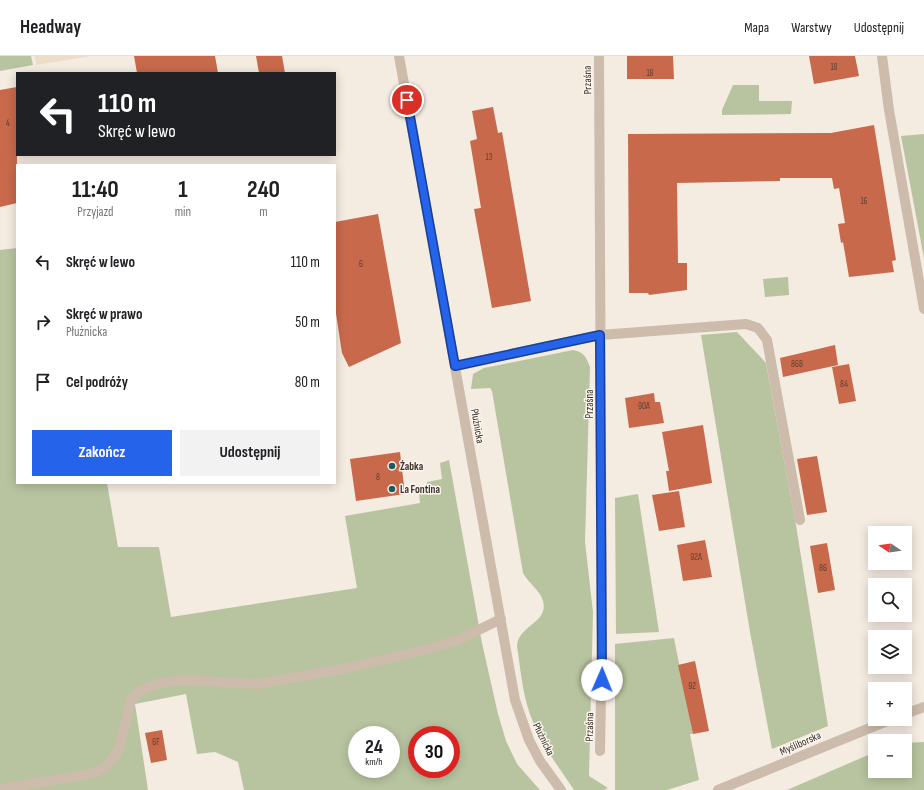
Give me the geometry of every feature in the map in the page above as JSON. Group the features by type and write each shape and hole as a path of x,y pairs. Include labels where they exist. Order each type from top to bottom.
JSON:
{"street":[{"name":"Płużnicka","path":"400,56 515,700 529,740 540,761 561,790"},
{"name":"Przaśna","path":"599,56 602,637 600,751"},
{"path":"882,56 889,110 924,309"},
{"path":"455,366 600,335 746,324 758,328 767,340 800,520"},
{"path":"0,789 92,774 106,767 115,756 120,746 131,700 140,691 156,684 183,680 257,684 343,669 429,649 460,639 501,619"},
{"path":"912,711 924,707"},
{"name":"Myśliborska","path":"718,790 875,726"}],"green space":[{"path":"0,56 31,56 33,65 0,71"},
{"path":"733,85 759,85 759,101 792,101 791,114 722,115 722,110"},
{"path":"924,134 924,258 901,136"},
{"path":"16,248 16,484 107,484 118,547 159,547 171,617 357,588 345,516 420,503 419,493 428,491 427,482 442,479 440,463 449,460 482,643 498,714 506,741 517,764 540,790 244,790 238,762 215,752 197,754 186,694 135,704 148,790 0,790 0,250"},
{"path":"788,277 789,295 765,297 763,279"},
{"path":"737,332 766,363 796,525 828,726 772,749 750,632 701,335"},
{"path":"573,350 580,352 584,356 590,367 585,542 593,612 589,776 608,788 604,790 574,790 547,750 527,706 517,646 522,633 542,614 544,608 543,601 539,593 523,573 492,391 490,388 471,389 473,374 484,368"},
{"path":"638,494 659,632 616,634 615,498"},
{"path":"674,638 693,734 690,734 699,780 667,790 615,790 615,644"},
{"path":"924,742 924,790 787,790 868,755 868,778 912,778 912,743"}],"shaded area":[{"path":"35,56 91,56 36,65"}],"building":[{"path":"134,56 215,56 218,72 137,72"},
{"path":"256,56 282,56 285,72 259,72"},
{"path":"627,56 673,56 674,79 627,79"},
{"path":"809,56 855,56 859,76 814,84"},
{"path":"16,87 17,164 16,203 0,207 0,90"},
{"path":"493,107 498,133 502,132 531,301 492,308 474,209 481,208 470,141 477,139 472,111"},
{"path":"874,125 896,260 892,261 894,272 849,277 843,242 841,243 838,224 845,223 839,188 834,189 832,178 780,178 780,181 677,183 678,263 687,263 687,290 649,295 648,293 629,293 628,134 831,133"},
{"path":"378,214 401,343 349,367 342,353 336,314 336,222"},
{"path":"835,345 838,365 783,377 780,358"},
{"path":"849,364 856,401 839,404 832,367"},
{"path":"654,393 655,402 660,402 664,423 629,428 625,398"},
{"path":"703,425 712,483 669,491 666,471 669,471 662,432"},
{"path":"400,452 405,494 356,501 350,459"},
{"path":"817,456 827,512 807,515 797,459"},
{"path":"679,491 685,527 659,531 652,495"},
{"path":"705,540 712,577 683,581 677,545"},
{"path":"827,543 835,590 818,593 810,546"},
{"path":"695,661 709,731 693,734 678,665"},
{"path":"162,730 167,760 151,763 145,733"}],"place":[{"name":"Żabka","path":"392,466"},
{"name":"La Fontina","path":"392,489"}],"route":[{"path":"407,100 455,366 600,335 602,680"}]}
